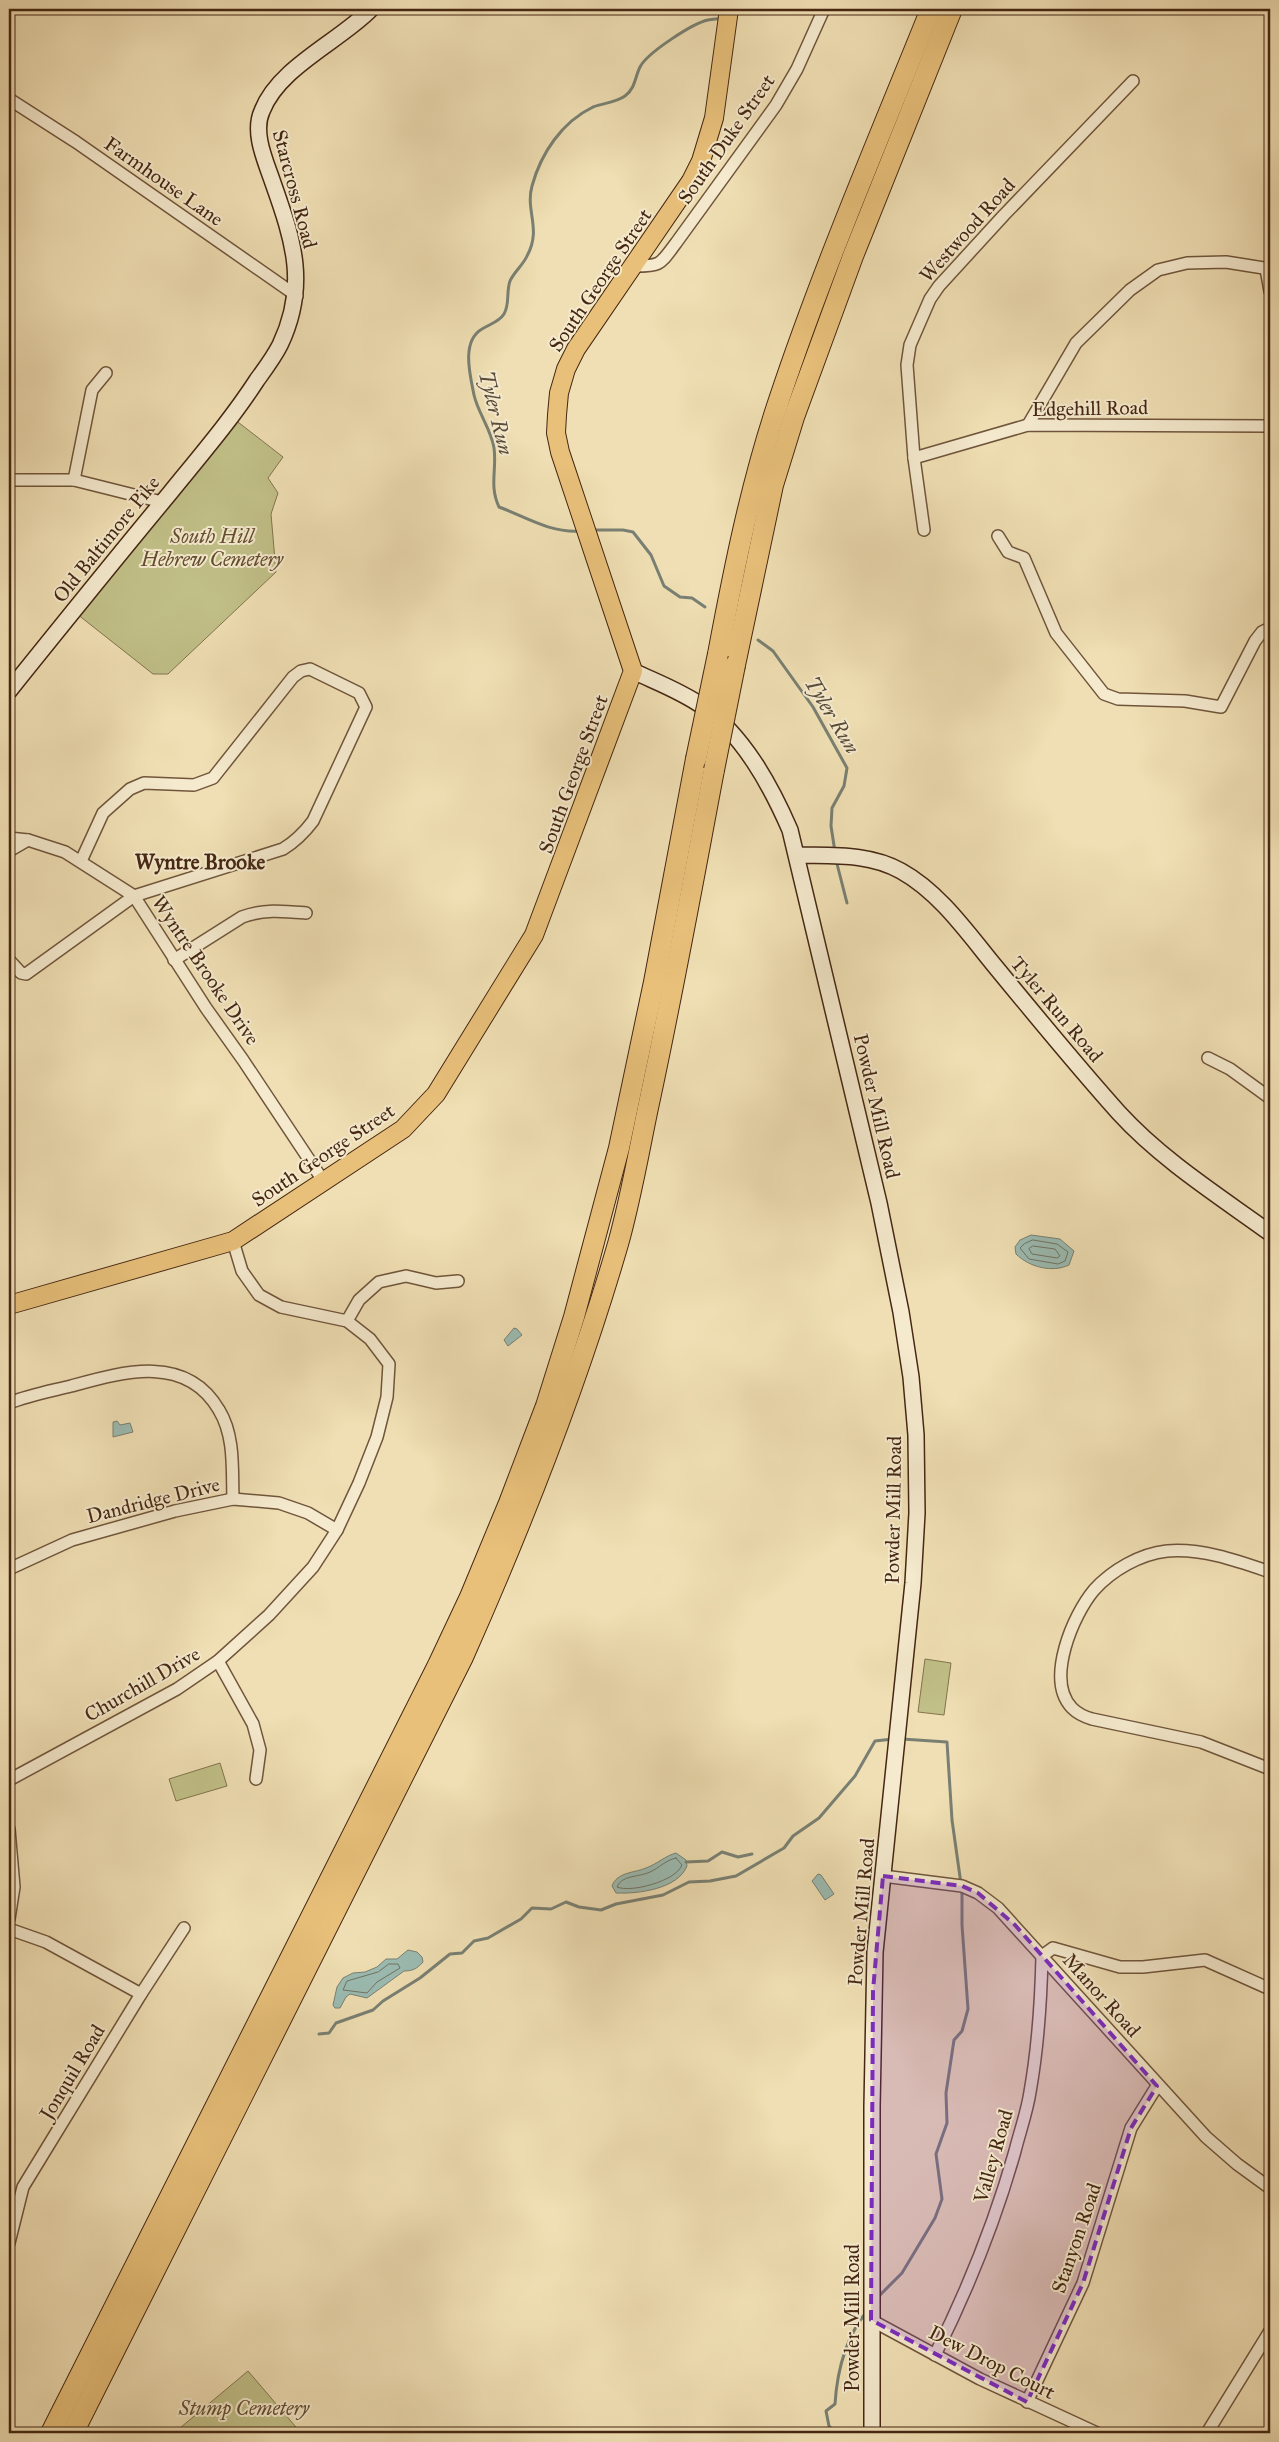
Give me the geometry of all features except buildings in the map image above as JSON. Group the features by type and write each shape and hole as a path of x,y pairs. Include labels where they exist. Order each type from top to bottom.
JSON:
{"highway":[{"path":"52,2433 438,1666 470,1597 509,1503 549,1397 574,1317 608,1195 654,982 696,759 749,505 778,401 810,311 931,9"},
{"path":"73,2433 464,1657 513,1545 542,1471 590,1334 619,1241 659,1057 714,770 773,485 794,416 830,316 952,9"}],"main road":[{"name":"South George Street","path":"9,1305 233,1240 396,1134 436,1094 534,935 633,672 560,452 556,432 559,393 566,369 576,349 635,266 693,177 701,161 714,118 728,17"}],"street":[{"name":"Starcross Road","path":"235,413 280,346 297,296 293,248 265,160 258,125 262,110 270,96 294,70 371,9"},
{"name":"South Duke Street","path":"635,266 654,266 660,263 676,243 776,105 797,69 824,9"},
{"name":"Westwood Road","path":"924,530 914,458 907,365 910,345 930,299 939,286 1004,215 1133,81"},
{"name":"Farmhouse Lane","path":"9,99 76,142 297,296"},
{"path":"1028,426 1076,343 1130,290 1158,270 1187,264 1226,262 1268,269 1270,291"},
{"path":"74,480 92,390 106,373"},
{"name":"Old Baltimore Pike","path":"9,691 235,413"},
{"name":"Edgehill Road","path":"914,458 1028,426 1270,426"},
{"path":"9,480 74,480 162,502"},
{"path":"998,536 1008,552 1024,558 1056,633 1069,651 1104,694 1118,699 1185,701 1221,706 1256,641 1262,632 1270,628"},
{"path":"9,960 22,973 26,974 134,896 283,849 302,836 313,820 366,707 359,693 310,669 301,670 293,677 212,778 194,785 144,783 118,797 103,813 81,861"},
{"name":"Powder Mill Road","path":"633,672 688,697 703,707 727,728 763,775 790,830 879,1203 901,1312 911,1377 916,1435 917,1513 913,1583 875,1937 871,2296 872,2433"},
{"name":"Wyntre Brooke Drive","path":"9,838 28,840 65,852 134,896 174,960 324,1182"},
{"path":"9,852 28,840"},
{"name":"Tyler Run Road","path":"797,855 836,855 873,860 900,871 916,881 947,909 1082,1071 1135,1129 1161,1152 1270,1233"},
{"path":"174,960 242,917 270,910 306,912"},
{"path":"1208,1058 1230,1069 1270,1098"},
{"name":"Churchill Drive","path":"9,1780 177,1689 218,1661 269,1615 313,1567 337,1530 377,1437 387,1397 389,1364 370,1339 347,1321 281,1307 259,1295 242,1271 233,1240"},
{"path":"347,1321 359,1300 379,1282 406,1276 436,1283 458,1281"},
{"path":"9,1403 125,1372 161,1371 183,1379 204,1390 220,1411 231,1444 233,1499"},
{"name":"Dandridge Drive","path":"9,1570 72,1540 175,1511 233,1499 279,1503 308,1513 337,1530"},
{"path":"1270,1572 1197,1552 1166,1551 1143,1558 1118,1570 1094,1590 1079,1612 1066,1645 1061,1668 1063,1693 1073,1709 1092,1719 1201,1742 1270,1769"},
{"path":"218,1661 254,1724 260,1750 256,1779"},
{"path":"9,1829 14,1887 9,1920"},
{"name":"Manor Road","path":"883,1876 958,1886 978,1893 998,1908 1157,2086 1206,2137 1237,2164 1270,2188"},
{"name":"Jonquil Road","path":"9,2243 23,2187 141,1994 184,1928"},
{"path":"9,1929 46,1942 141,1994"},
{"path":"1042,1956 1053,1948 1120,1967 1143,1967 1205,1960 1270,1989"},
{"name":"Valley Road","path":"935,2355 966,2292 992,2228 1021,2127 1030,2093 1039,2012 1042,1956"},
{"name":"Stanyon Road","path":"1027,2402 1082,2283 1131,2128 1157,2086"},
{"name":"Dew Drop Court","path":"871,2317 935,2355 1027,2402 1097,2433"},
{"path":"1207,2433 1270,2331"}],"highlighted area":[{"path":"883,1876 962,1886 978,1893 1015,1925 1157,2086 1131,2128 1083,2283 1027,2402 871,2320 873,1991"}],"green space":[{"name":"South Hill Hebrew Cemetery","path":"234,419 283,457 268,478 278,493 271,514 276,572 168,674 153,674 77,614"},
{"path":"925,1659 951,1663 944,1715 918,1712"},
{"path":"220,1763 227,1786 176,1801 169,1779"},
{"name":"Stump Cemetery","path":"248,2371 301,2433 174,2433"}],"water":[{"path":"1031,1235 1060,1239 1074,1251 1069,1265 1048,1268 1034,1265 1021,1259 1016,1254 1015,1247 1020,1240"},
{"path":"514,1328 522,1335 508,1346 504,1340"},
{"path":"117,1421 120,1425 130,1423 133,1432 113,1437 113,1422"},
{"path":"676,1853 686,1860 687,1866 675,1880 646,1891 616,1893 612,1886 614,1881 622,1875 641,1870"},
{"path":"818,1874 821,1875 834,1894 825,1900 812,1881"},
{"path":"408,1950 417,1952 422,1957 423,1962 419,1966 412,1970 404,1971 367,1998 350,1994 346,1997 340,2008 335,2008 333,2005 337,1987 343,1978 353,1973 365,1972 377,1967 386,1959 397,1959"}],"waterway":[{"name":"Tyler Run","path":"734,15 749,9"},
{"name":"Tyler Run","path":"580,531 558,530 538,524 499,507 494,492 494,448 476,402 469,368 471,342 475,334 500,319 506,310 510,281 525,259 533,237 530,204 532,186 541,162 554,140 562,130 582,113 593,107 625,96 633,86 640,67 651,54 682,32 701,22 723,18"},
{"name":"Tyler Run","path":"591,530 623,530 633,532 651,555 664,586 680,597 692,598 705,607"},
{"name":"Tyler Run","path":"758,640 773,651 813,707 847,768 844,786 832,808 831,826 835,852"},
{"name":"Tyler Run","path":"836,860 847,903"},
{"path":"319,2034 329,2033 336,2023 373,2010 383,2001 420,1978 450,1954 462,1953 474,1941 488,1938 521,1919 532,1908 551,1909 566,1902 579,1907 601,1910 616,1904 663,1895 689,1882 710,1881 736,1876 784,1848 793,1836 819,1818 855,1776 875,1741 893,1739"},
{"path":"902,1739 947,1742 952,1820 961,1884"},
{"path":"686,1862 708,1861 722,1852 738,1857 752,1854"},
{"path":"877,2298 902,2273 935,2218 942,2199 936,2154 947,2123 946,2093 954,2040 962,2031 968,2009 962,1925 962,1890"},
{"path":"845,2433 845,2431 835,2432 829,2426 826,2411 835,2404 840,2367 848,2343 867,2311"}],"district":[{"name":"Wyntre Brooke","path":"200,862"}]}
